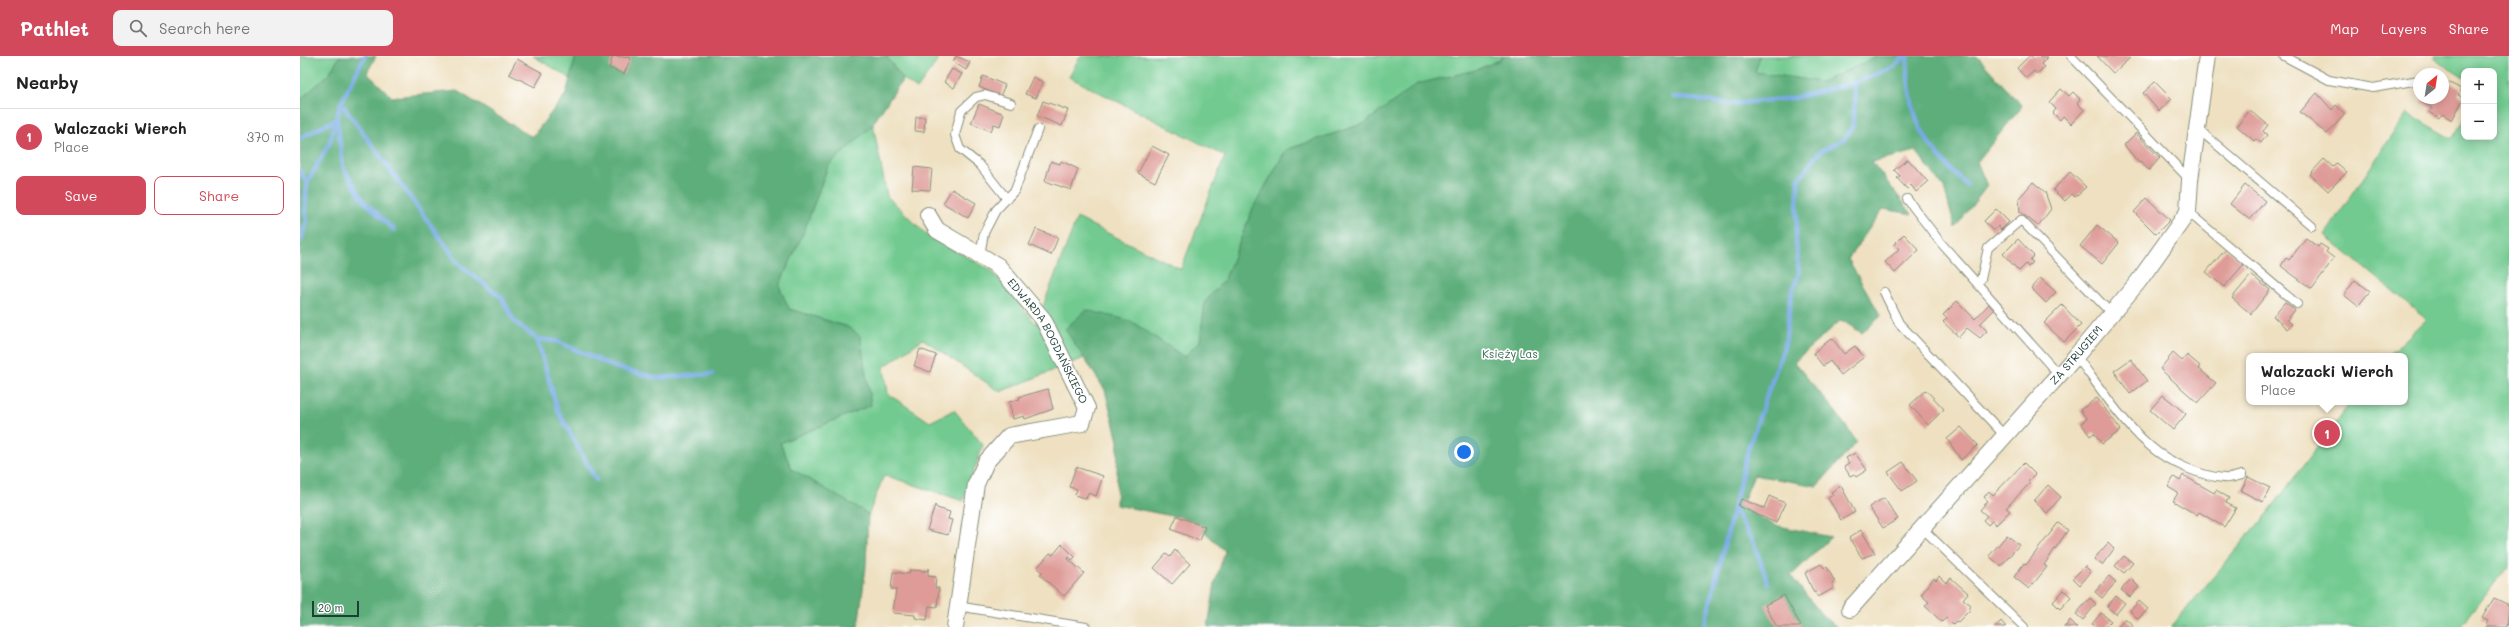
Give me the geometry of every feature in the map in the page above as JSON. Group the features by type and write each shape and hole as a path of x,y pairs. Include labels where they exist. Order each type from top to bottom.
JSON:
{"street":[{"path":"2188,212 2190,180 2207,56"},
{"name":"ZA STRUGIEM","path":"1850,609 2076,356 2138,282 2188,212"},
{"name":"EDWARDA BOGDAŃSKIEGO","path":"928,215 937,230 998,266 1043,319 1087,408 1082,423 1009,436 986,462 976,484 955,627"}],"lane":[{"path":"2071,56 2190,180"},
{"path":"2284,56 2329,80 2373,88 2413,81"},
{"path":"1007,199 980,165 960,149 955,135 960,111 976,97 985,95 1012,102"},
{"path":"2197,128 2312,226"},
{"path":"980,255 984,233 996,210 1015,190 1038,129"},
{"path":"1907,199 1941,243 2059,375"},
{"path":"2188,212 2297,304"},
{"path":"1980,279 1988,248 2021,220 2111,313"},
{"path":"1884,292 1898,323 2005,436"},
{"path":"2076,356 2128,422 2150,446 2172,460 2202,473 2226,479 2242,475"},
{"path":"1922,528 2024,627"},
{"path":"957,606 1086,627"}],"green space":[{"path":"300,56 340,56 329,74 300,100"},
{"path":"340,56 376,56 367,73 392,97 457,91 532,137 566,94 576,56 886,56 903,79 870,128 828,166 804,231 779,286 789,309 848,327 860,336 871,405 780,443 792,469 868,514 866,567 858,627 300,627 300,100 329,74"},
{"path":"533,56 576,56 570,78"},
{"path":"886,56 941,56 917,89 903,79"},
{"path":"1080,56 1502,56 1502,59 1476,70 1417,85 1365,123 1286,150 1253,208 1225,279 1205,302 1200,341 1184,357 1066,329 1084,358 1000,392 923,339 884,367 888,394 930,422 954,410 983,445 963,501 884,475 868,516 792,469 780,443 871,405 848,327 789,309 779,286 804,231 828,166 873,124 887,196 928,236 991,270 1036,324 1077,218 1181,269 1225,156 1069,77"},
{"name":"Księży Las","path":"1502,56 1760,56 1755,72 1822,82 1879,56 1977,56 2022,106 1977,162 1987,186 1955,228 1944,188 1916,151 1872,162 1912,214 1883,209 1848,259 1881,316 1862,333 1841,320 1794,362 1835,411 1857,442 1817,486 1754,475 1741,507 1774,525 1831,537 1791,576 1822,615 1837,627 1208,627 1215,583 1225,551 1192,520 1116,505 1118,441 1105,390 1065,329 1086,310 1131,321 1184,357 1200,341 1205,302 1225,279 1253,208 1286,150 1365,123 1417,84 1476,70 1502,59"},
{"path":"1760,56 1879,56 1822,82 1754,72"},
{"path":"2435,56 2509,56 2509,566 2460,627 2171,627 2270,510 2349,405 2408,405 2408,353 2391,353 2427,319 2325,235 2407,113 2452,139 2461,124 2461,140 2497,140 2497,68 2461,68 2461,75 2434,58"}],"building":[{"path":"613,56 631,58 624,74 609,68"},
{"path":"956,56 970,62 966,70 953,62"},
{"path":"2029,56 2048,57 2041,64 2044,67 2037,74 2034,71 2026,78 2017,68"},
{"path":"2097,56 2127,56 2130,58 2113,73"},
{"path":"517,59 543,73 535,87 509,74"},
{"path":"952,69 962,74 954,88 944,82"},
{"path":"983,76 1005,85 1000,96 979,87"},
{"path":"1033,77 1043,82 1036,98 1025,94"},
{"path":"2155,82 2172,99 2159,111 2143,93"},
{"path":"2449,83 2461,89 2458,95 2461,96 2461,104 2452,120 2442,114 2439,118 2430,112 2432,108 2425,104 2449,104"},
{"path":"2061,89 2069,96 2073,92 2080,99 2077,103 2084,110 2071,124 2063,116 2060,120 2053,113 2056,109 2049,102"},
{"path":"2317,93 2332,110 2336,105 2345,114 2327,134 2300,112"},
{"path":"1043,101 1068,110 1062,126 1037,116"},
{"path":"979,104 1004,114 1000,126 994,124 991,131 971,123"},
{"path":"2250,110 2268,125 2263,131 2267,135 2261,143 2256,139 2254,141 2237,126"},
{"path":"916,117 925,117 924,132 915,131"},
{"path":"2136,133 2160,158 2149,170 2140,162 2139,163 2124,145"},
{"path":"1152,146 1169,155 1155,182 1138,173"},
{"path":"1908,159 1928,182 1916,192 1911,185 1907,189 1897,178 1900,176 1894,170"},
{"path":"2324,159 2333,167 2337,163 2347,172 2328,191 2310,174"},
{"path":"1051,161 1060,164 1061,161 1078,169 1071,190 1045,181"},
{"path":"914,167 932,169 930,190 912,189"},
{"path":"2070,172 2086,187 2075,197 2072,194 2065,201 2053,190"},
{"path":"2033,182 2045,192 2051,209 2038,226 2020,212 2019,198"},
{"path":"2245,185 2265,201 2250,220 2230,204"},
{"path":"952,189 976,203 968,218 943,203"},
{"path":"2147,198 2170,220 2156,234 2134,212"},
{"path":"1996,209 2009,222 2001,230 1998,226 1993,231 1984,221"},
{"path":"2097,225 2119,243 2102,264 2080,246"},
{"path":"1036,229 1058,238 1051,255 1029,245"},
{"path":"1904,234 1919,250 1895,273 1885,262 1899,249 1894,244"},
{"path":"2306,238 2318,247 2320,244 2328,249 2326,252 2334,258 2312,289 2281,266 2286,258 2289,260"},
{"path":"2018,239 2034,256 2030,260 2033,262 2028,267 2026,264 2019,271 2003,254"},
{"path":"2226,249 2244,264 2224,287 2206,272"},
{"path":"2251,275 2270,290 2251,314 2232,298"},
{"path":"2040,278 2056,292 2046,303 2031,288"},
{"path":"2355,280 2370,291 2358,306 2344,295"},
{"path":"1957,301 1975,319 1989,304 1994,310 1980,324 1987,331 1980,338 1967,328 1959,337 1943,322 1947,318 1943,315"},
{"path":"2285,302 2295,310 2287,320 2292,324 2287,329 2273,316"},
{"path":"2062,305 2081,325 2064,342 2044,323"},
{"path":"1832,338 1844,354 1855,346 1864,357 1841,375 1830,361 1823,366 1813,353"},
{"path":"920,349 936,355 930,372 914,366"},
{"path":"2173,353 2182,361 2187,355 2200,366 2198,368 2216,383 2198,403 2160,369"},
{"path":"2131,359 2147,381 2130,394 2114,371"},
{"path":"1048,389 1053,409 1025,419 1024,416 1013,419 1009,402 1020,399 1019,397"},
{"path":"1926,390 1944,409 1928,425 1910,405"},
{"path":"2163,395 2186,414 2173,430 2150,410"},
{"path":"2097,398 2121,430 2102,444 2094,433 2090,436 2081,423 2087,419 2080,410"},
{"path":"1961,427 1978,445 1961,460 1947,439"},
{"path":"1855,453 1867,470 1856,477 1854,474 1850,476 1844,466 1849,463 1846,458"},
{"path":"1903,462 1917,481 1902,491 1888,472"},
{"path":"2024,463 2035,474 2028,481 2030,483 2006,508 2010,511 1996,525 1992,521 1988,525 1983,520 1987,516 1980,510 1988,501 1984,497 1989,491 1993,495"},
{"path":"1076,467 1103,476 1096,496 1088,493 1086,499 1075,495 1077,489 1069,487"},
{"path":"2183,475 2214,493 2216,490 2229,498 2226,503 2236,508 2224,527 2199,512 2197,515 2173,501 2178,493 2168,487 2174,477 2180,481"},
{"path":"2248,477 2270,488 2263,502 2241,491"},
{"path":"2048,485 2061,497 2047,513 2034,501"},
{"path":"1841,486 1855,512 1841,520 1828,498 1833,495 1831,492"},
{"path":"1769,496 1785,503 1776,523 1738,506 1741,499 1764,508"},
{"path":"1884,498 1898,519 1883,528 1869,507"},
{"path":"935,505 937,508 950,512 948,519 952,520 948,535 927,530"},
{"path":"1177,516 1205,527 1200,541 1171,529"},
{"path":"2058,523 2068,530 2044,565 2047,567 2029,589 2014,577 2024,563 2026,565"},
{"path":"1861,530 1875,553 1862,558 1849,538"},
{"path":"2007,535 2019,545 2001,566 1989,556"},
{"path":"2108,543 2114,549 2102,565 2094,559"},
{"path":"1062,544 1075,557 1072,560 1069,557 1068,559 1084,573 1064,596 1040,575 1042,572 1037,568 1050,553 1053,555"},
{"path":"1175,550 1190,564 1172,584 1154,568 1166,554 1170,557"},
{"path":"2124,556 2133,563 2124,573 2115,566"},
{"path":"1821,564 1824,568 1827,567 1835,582 1832,583 1834,588 1818,597 1816,592 1814,593 1805,573"},
{"path":"2085,566 2091,572 2080,585 2073,578"},
{"path":"910,570 928,571 928,576 936,577 935,588 939,588 937,607 929,606 927,620 915,618 915,615 893,613 896,589 891,589 893,572 909,574"},
{"path":"1939,576 1946,583 1951,578 1968,593 1963,599 1971,605 1969,611 1958,622 1956,621 1953,624 1946,617 1942,622 1925,606 1929,602 1921,595 1934,578 1936,580"},
{"path":"2109,576 2116,582 2102,598 2095,592"},
{"path":"2131,579 2139,587 2130,597 2121,590"},
{"path":"2064,590 2071,597 2060,609 2053,602"},
{"path":"1784,595 1801,626 1777,627 1765,605"},
{"path":"2116,596 2125,603 2116,614 2107,607"},
{"path":"2090,598 2096,604 2083,620 2076,614"},
{"path":"2494,598 2509,605 2507,627 2485,627 2488,621 2482,618"},
{"path":"2139,601 2148,609 2138,619 2130,611"},
{"path":"2101,613 2111,621 2105,627 2096,627 2092,624"},
{"path":"2125,618 2133,625 2132,627 2118,627"},
{"path":"2070,620 2077,627 2063,627 2067,625"},
{"path":"2001,621 2006,627 1994,627 1998,624"}],"waterway":[{"path":"300,242 307,221 305,209 307,183 330,142 341,103 365,56"},
{"path":"1704,627 1749,446 1785,344 1791,296 1799,272 1796,245 1798,180 1820,151 1843,140 1852,128 1855,100 1854,83 1894,67 1904,56"},
{"path":"1907,56 1910,96 1920,128 1939,156 1967,185"},
{"path":"1674,97 1732,104 1794,98 1854,83"},
{"path":"341,103 460,265 502,298 514,321 537,339 558,411 596,480"},
{"path":"300,138 337,119 343,167 363,200 394,230"},
{"path":"300,171 307,183"},
{"path":"537,339 556,341 615,367 657,378 712,374"},
{"path":"1734,510 1754,543 1768,583"}],"place":[{"name":"Walczacki Wierch","path":"2327,433"}]}
